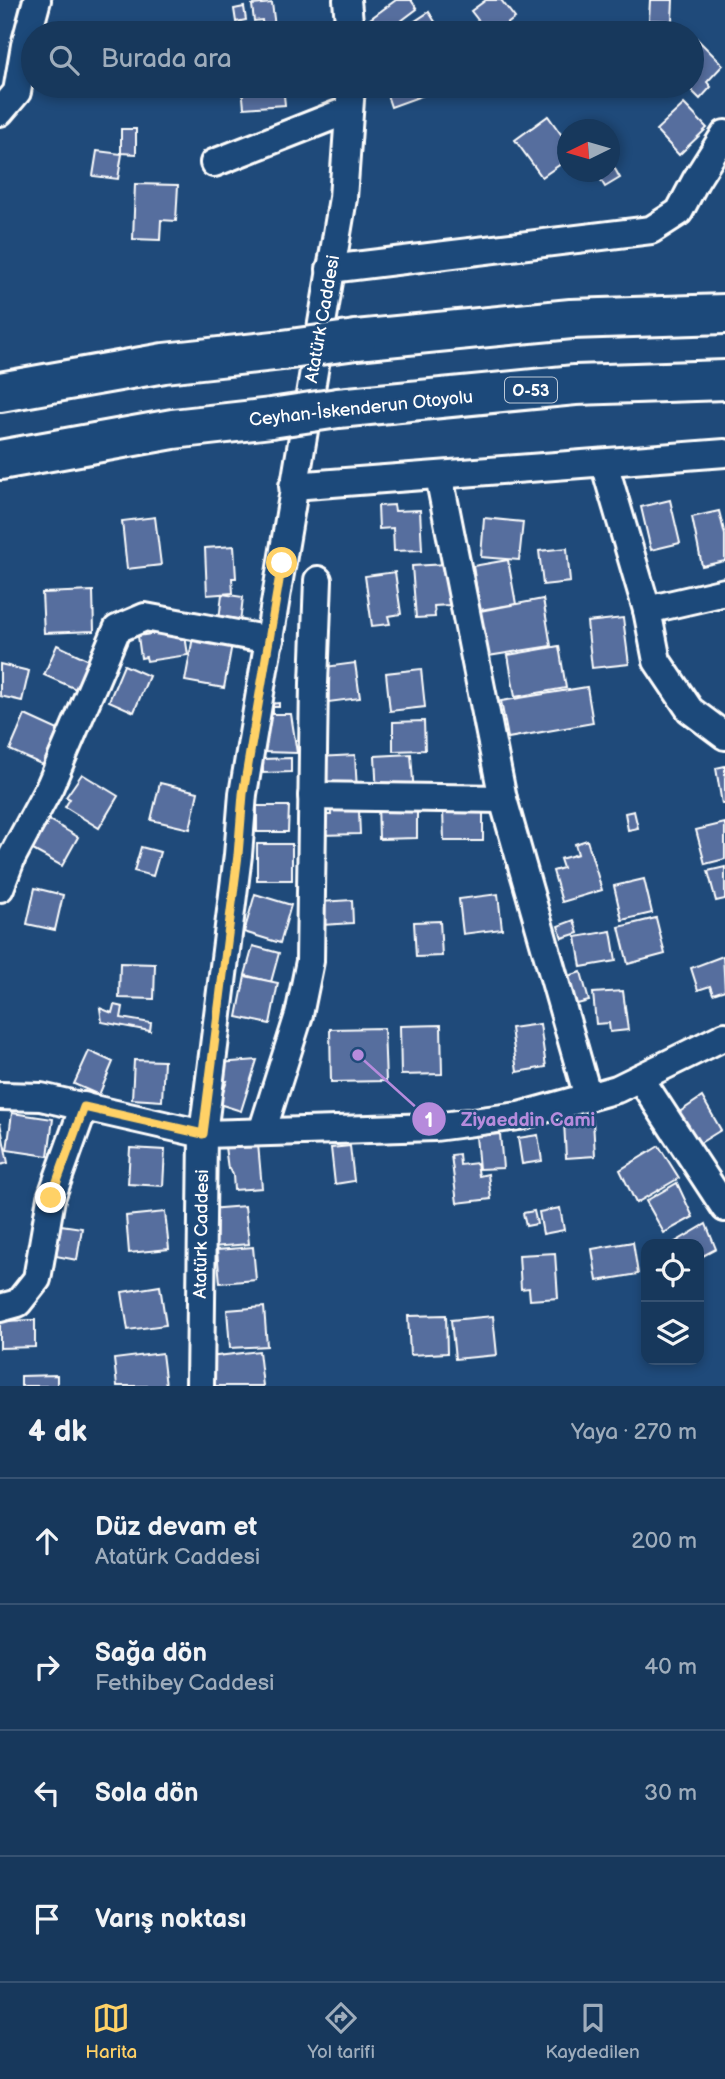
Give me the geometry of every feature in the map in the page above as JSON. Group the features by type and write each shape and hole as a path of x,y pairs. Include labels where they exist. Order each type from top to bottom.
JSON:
{"highway":[{"path":"0,392 164,363 356,340 571,319 725,314"},
{"name":"Ceyhan-İskenderun Otoyolu","path":"0,460 173,429 338,408 575,386 725,380"}],"street":[{"path":"31,21 37,0"},
{"path":"0,112 17,92 21,68"},
{"path":"214,163 350,98"},
{"name":"Atatürk Caddesi","path":"200,1386 203,1134 238,855 243,794 342,198 350,98"},
{"path":"330,269 651,230 680,212 696,180 725,134"},
{"path":"293,486 725,453"},
{"path":"604,463 647,610 657,661 690,710 725,736"},
{"path":"439,476 503,799 588,1097"},
{"path":"262,1132 299,1015 310,961 318,580"},
{"path":"647,610 725,592"},
{"path":"0,888 6,855 50,786 117,629 145,617 270,640"},
{"path":"312,796 503,799"},
{"path":"0,1096 41,1097 203,1134 435,1127 519,1116 617,1089 725,1036"},
{"path":"640,1077 725,1208"},
{"path":"0,1308 18,1303 37,1279 51,1198 84,1107"}],"building":[{"path":"396,0 411,0 417,9 401,21 370,19"},
{"path":"486,0 501,0 515,18 511,21 479,21 471,11"},
{"path":"650,0 673,0 672,21 649,20"},
{"path":"272,3 274,21 254,21 252,5"},
{"path":"244,7 246,20 236,21 234,9"},
{"path":"429,12 435,21 415,21"},
{"path":"704,46 723,65 707,82 711,87 704,95"},
{"path":"243,98 284,98 285,105 244,108"},
{"path":"388,98 416,98 391,107"},
{"path":"684,104 707,128 679,155 656,130"},
{"path":"548,116 557,129 557,167 542,177 515,140"},
{"path":"121,129 136,129 136,154 121,153"},
{"path":"97,151 122,154 118,179 93,176"},
{"path":"135,184 178,185 176,221 161,220 160,240 133,239"},
{"path":"670,500 680,543 651,550 641,507"},
{"path":"394,505 395,511 420,510 422,550 394,551 393,528 379,529 378,506"},
{"path":"719,511 725,535 725,561 702,566 692,517"},
{"path":"155,517 161,565 127,569 122,521"},
{"path":"484,518 523,522 519,560 481,557"},
{"path":"234,546 236,578 232,578 233,593 207,595 205,548"},
{"path":"567,548 570,582 543,585 539,551"},
{"path":"508,560 516,604 480,610 473,566"},
{"path":"446,564 449,605 434,606 435,617 416,618 412,566"},
{"path":"395,572 401,614 388,616 390,624 372,626 365,576"},
{"path":"93,591 94,631 44,633 42,593"},
{"path":"222,594 243,597 240,623 219,621"},
{"path":"543,599 551,646 488,656 480,611"},
{"path":"623,618 629,664 592,668 587,622"},
{"path":"184,629 188,655 147,661 146,657 141,658 138,636"},
{"path":"193,637 232,644 224,688 185,681"},
{"path":"57,645 89,660 76,689 44,675"},
{"path":"559,646 566,688 515,697 508,655"},
{"path":"355,663 360,698 321,703 317,668"},
{"path":"0,664 29,671 22,701 0,696"},
{"path":"124,665 149,676 134,712 109,701"},
{"path":"421,669 425,707 390,711 386,673"},
{"path":"587,687 593,723 508,738 501,701"},
{"path":"279,703 279,707 273,707 273,714 291,714 297,753 263,752 268,704"},
{"path":"25,715 58,730 43,765 10,750"},
{"path":"424,721 425,750 393,751 393,722"},
{"path":"411,754 414,794 377,796 375,756"},
{"path":"355,755 357,790 320,792 318,757"},
{"path":"291,758 291,772 263,773 263,759"},
{"path":"725,766 725,804 722,804 716,768"},
{"path":"82,774 118,796 99,828 65,807 70,799 66,797"},
{"path":"160,783 198,792 190,829 151,820"},
{"path":"354,799 355,811 359,811 360,834 320,835 319,815 331,815 330,800"},
{"path":"417,800 417,838 379,839 378,801"},
{"path":"257,806 289,806 288,832 257,832"},
{"path":"443,810 483,810 483,841 444,841"},
{"path":"634,811 638,828 628,830 625,813"},
{"path":"49,820 78,837 62,866 33,850"},
{"path":"725,823 725,859 705,864 696,830"},
{"path":"587,840 602,890 562,902 553,871 563,868 560,859 578,854 575,844"},
{"path":"257,844 292,844 292,880 257,880"},
{"path":"141,847 160,852 153,876 134,871"},
{"path":"725,867 725,899 716,901 708,871"},
{"path":"644,879 652,913 622,920 614,886"},
{"path":"35,888 63,895 55,930 27,924"},
{"path":"255,894 291,905 280,943 244,932"},
{"path":"498,894 502,929 463,934 459,899"},
{"path":"352,900 353,923 322,925 320,902"},
{"path":"656,918 665,954 628,964 619,927"},
{"path":"574,920 578,933 562,938 558,926"},
{"path":"440,921 442,956 416,957 414,922"},
{"path":"611,931 616,961 581,967 576,937"},
{"path":"253,946 279,953 271,982 245,975"},
{"path":"723,956 725,990 713,994 710,986 698,990 691,968"},
{"path":"120,963 155,964 154,999 119,998"},
{"path":"581,972 589,1001 573,1005 565,977"},
{"path":"245,976 278,983 270,1024 237,1017"},
{"path":"623,991 628,1030 610,1032 609,1023 596,1024 593,993"},
{"path":"114,1005 123,1007 121,1018 151,1023 150,1031 102,1022 100,1008 112,1013"},
{"path":"540,1024 546,1067 517,1072 511,1028"},
{"path":"441,1025 442,1074 401,1075 400,1026"},
{"path":"384,1028 386,1081 331,1082 330,1029"},
{"path":"89,1051 113,1062 99,1095 74,1084"},
{"path":"134,1060 164,1061 162,1101 132,1099"},
{"path":"257,1060 241,1111 219,1104 227,1081 220,1082 219,1063"},
{"path":"702,1097 721,1130 692,1148 672,1117"},
{"path":"12,1113 53,1119 48,1156 7,1150"},
{"path":"593,1120 595,1156 566,1158 564,1122"},
{"path":"0,1123 8,1163 0,1165"},
{"path":"500,1134 503,1168 479,1169 476,1136"},
{"path":"538,1135 542,1161 522,1164 518,1138"},
{"path":"258,1144 262,1188 234,1190 225,1147"},
{"path":"350,1146 354,1181 335,1184 331,1148"},
{"path":"659,1146 679,1178 636,1203 620,1170"},
{"path":"130,1148 165,1150 163,1186 128,1184"},
{"path":"459,1154 460,1165 477,1163 479,1176 488,1174 491,1199 457,1203 451,1155"},
{"path":"677,1183 693,1217 664,1233 646,1201"},
{"path":"245,1206 249,1244 212,1247 208,1209"},
{"path":"560,1208 564,1230 543,1234 539,1212"},
{"path":"534,1211 537,1224 526,1226 523,1213"},
{"path":"165,1212 169,1249 129,1253 126,1216"},
{"path":"706,1224 716,1249 704,1255 704,1239 680,1239"},
{"path":"61,1225 82,1228 77,1260 56,1256"},
{"path":"633,1242 638,1274 597,1281 592,1249"},
{"path":"253,1247 256,1280 220,1283 217,1250"},
{"path":"555,1253 558,1298 530,1300 529,1288 521,1289 519,1255"},
{"path":"160,1286 166,1325 128,1330 122,1292"},
{"path":"264,1307 267,1346 230,1348 227,1310"},
{"path":"446,1315 447,1353 410,1355 408,1316"},
{"path":"493,1316 497,1355 455,1359 451,1320"},
{"path":"35,1320 35,1347 0,1348 0,1321"},
{"path":"259,1351 263,1386 212,1386 209,1357"},
{"path":"162,1353 166,1386 117,1386 114,1359"},
{"path":"57,1375 57,1386 21,1386 21,1376"}],"place":[{"name":"Ziyaeddin Cami","path":"358,1055"}],"route":[{"path":"51,1198 84,1107 203,1134 238,855 243,794 282,563"}]}
